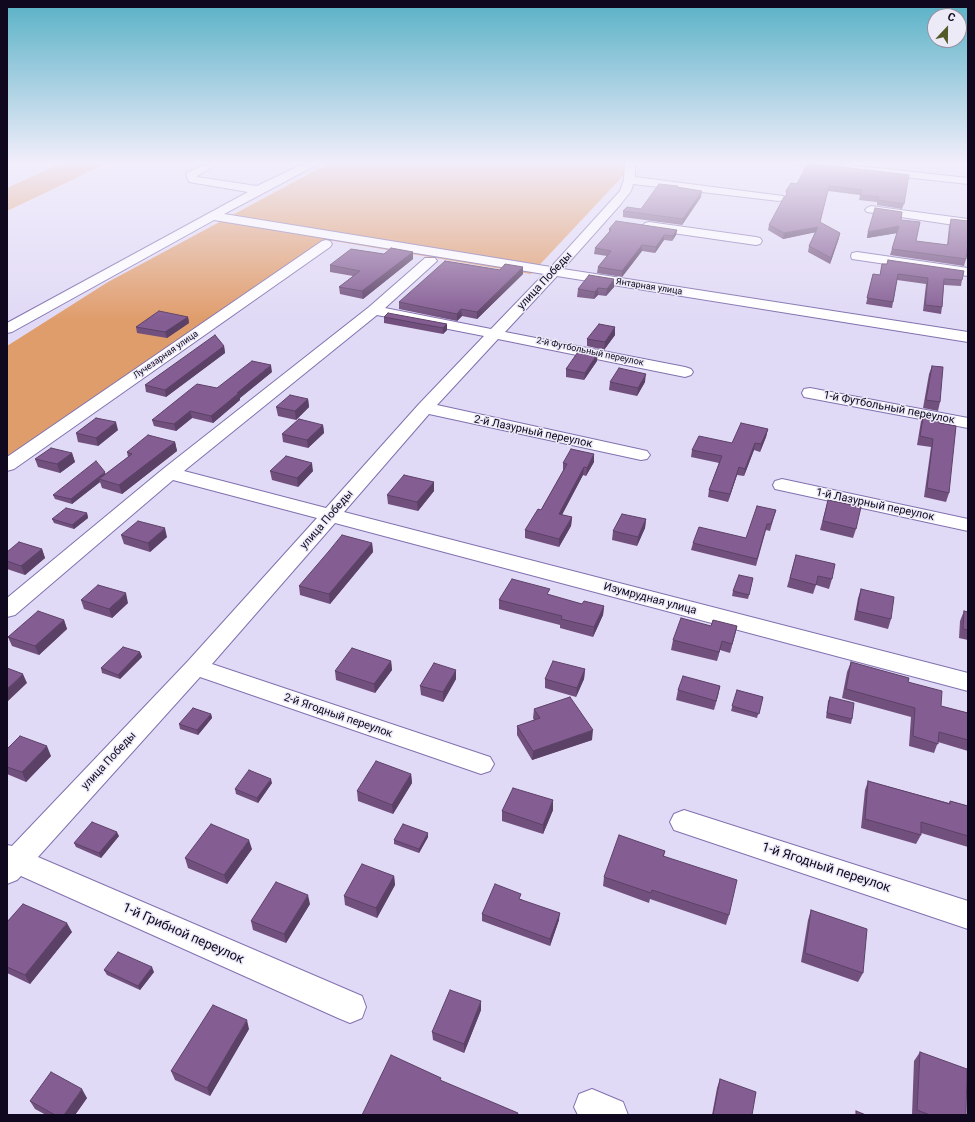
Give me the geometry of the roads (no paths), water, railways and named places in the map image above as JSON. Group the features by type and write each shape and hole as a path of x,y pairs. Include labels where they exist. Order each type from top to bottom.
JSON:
{"street":[{"path":"7,330 216,214"},
{"name":"улица Победы","path":"10,863 196,667 425,408 554,272 609,220 612,214"},
{"path":"904,214 968,223"},
{"name":"Янтарная улица","path":"213,216 554,272 968,337"},
{"path":"640,225 756,241"},
{"name":"Лучезарная улица","path":"7,465 326,244"},
{"path":"856,256 968,272"},
{"path":"7,610 170,473 374,310 430,261"},
{"name":"2-й Футбольный переулок","path":"374,310 685,372"},
{"name":"1-й Футбольный переулок","path":"810,393 968,423"},
{"name":"2-й Лазурный переулок","path":"425,408 640,455"},
{"name":"Изумрудная улица","path":"170,473 968,682"},
{"name":"1-й Лазурный переулок","path":"782,485 968,525"},
{"name":"2-й Ягодный переулок","path":"196,667 481,764"},
{"name":"1-й Ягодный переулок","path":"684,822 968,915"},
{"name":"1-й Грибной переулок","path":"10,863 350,1006"}]}
